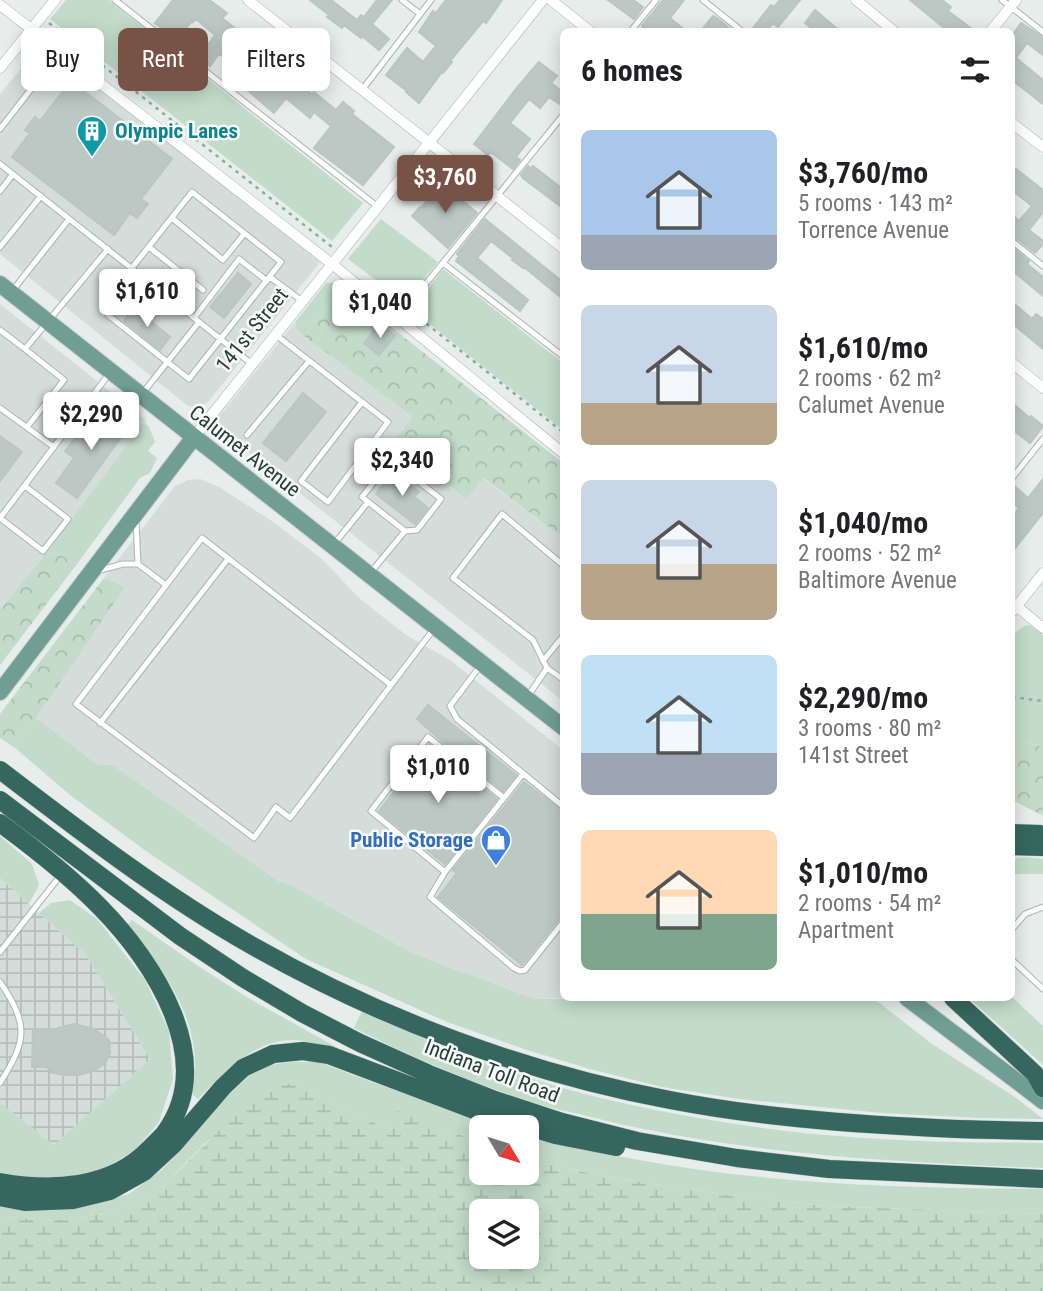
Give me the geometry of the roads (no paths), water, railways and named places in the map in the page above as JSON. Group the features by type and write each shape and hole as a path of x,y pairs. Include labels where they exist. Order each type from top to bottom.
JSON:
{"highway":[{"name":"Indiana Toll Road","path":"0,770 135,870 251,944 317,980 377,1008 501,1055 586,1082 741,1112 827,1122 920,1128 1043,1131"},
{"name":"Indiana Toll Road","path":"0,800 180,936 243,978 360,1043 495,1100 562,1122 637,1141 737,1158 830,1169 1043,1178"},
{"path":"0,823 101,908 127,938 168,1002 181,1035 185,1063 184,1087 176,1111 164,1133 145,1153 122,1170 96,1181 64,1185 25,1187 0,1182"},
{"path":"1015,833 1043,835"},
{"path":"1015,846 1043,847"},
{"path":"956,1001 1035,1074 1043,1088"},
{"path":"0,1197 25,1202 73,1200 110,1191 144,1172 173,1145 243,1068 273,1054 303,1051 329,1055 477,1111 555,1135 685,1161 737,1158"}],"main road":[{"name":"Calumet Avenue","path":"5,288 560,725"},
{"name":"141st Street","path":"0,692 194,437"},
{"path":"911,1001 1043,1101"}],"street":[{"path":"33,28 55,0"},
{"path":"248,0 560,246"},
{"name":"141st Street","path":"194,437 543,0"},
{"path":"551,0 586,28"},
{"path":"856,0 890,28"},
{"path":"993,28 1009,2"},
{"path":"0,5 29,28"},
{"path":"0,68 21,42"},
{"path":"104,86 332,264 560,451"},
{"path":"1015,125 1043,148"},
{"path":"1015,365 1043,388"},
{"path":"1015,605 1043,573"},
{"path":"1015,608 1043,628"}],"lane":[{"path":"115,0 378,207"},
{"path":"402,0 420,14"},
{"path":"362,90 431,0"},
{"path":"633,28 656,0"},
{"path":"703,0 738,28"},
{"path":"1009,2 1043,32"},
{"path":"0,129 30,91"},
{"path":"398,318 560,119"},
{"path":"0,164 252,364"},
{"path":"0,191 13,174"},
{"path":"192,192 244,234 281,262 189,379 108,315 105,302 192,192"},
{"path":"0,247 41,196"},
{"path":"172,218 223,260 244,234"},
{"path":"5,288 69,219"},
{"path":"1015,243 1043,266"},
{"path":"149,247 203,290"},
{"path":"25,349 108,249"},
{"path":"141,395 168,362 239,259 302,302"},
{"path":"443,263 560,354"},
{"path":"0,330 64,380 27,428"},
{"path":"276,335 388,422 328,502 300,481 362,402"},
{"path":"247,435 309,361"},
{"path":"25,486 68,519 43,551 0,518 111,372"},
{"path":"0,408 54,447"},
{"path":"1015,474 1043,439"},
{"path":"391,460 442,499 417,530 405,531 362,497 391,460"},
{"path":"332,546 368,502"},
{"path":"138,564 136,522 139,510"},
{"path":"560,563 502,514 453,578 533,640 547,668 560,677"},
{"path":"369,575 405,531"},
{"path":"391,685 202,538 76,704 254,838 276,807 290,818 391,685 435,627"},
{"path":"100,723 228,559"},
{"path":"92,573 123,564 138,564 166,585"},
{"path":"543,661 560,640"},
{"path":"482,664 450,706 457,719 560,804"},
{"path":"526,699 547,668"},
{"path":"445,873 371,811 428,737 504,798"},
{"path":"523,774 429,897 520,971 525,970 560,926"},
{"path":"0,952 62,874"},
{"path":"1015,926 1025,914 1043,907"},
{"path":"1015,963 1043,989"},
{"path":"0,982 20,1018 22,1035 12,1064 0,1083"}],"place":[{"name":"Olympic Lanes","path":"92,158"},
{"name":"Public Storage","path":"496,867"}]}
